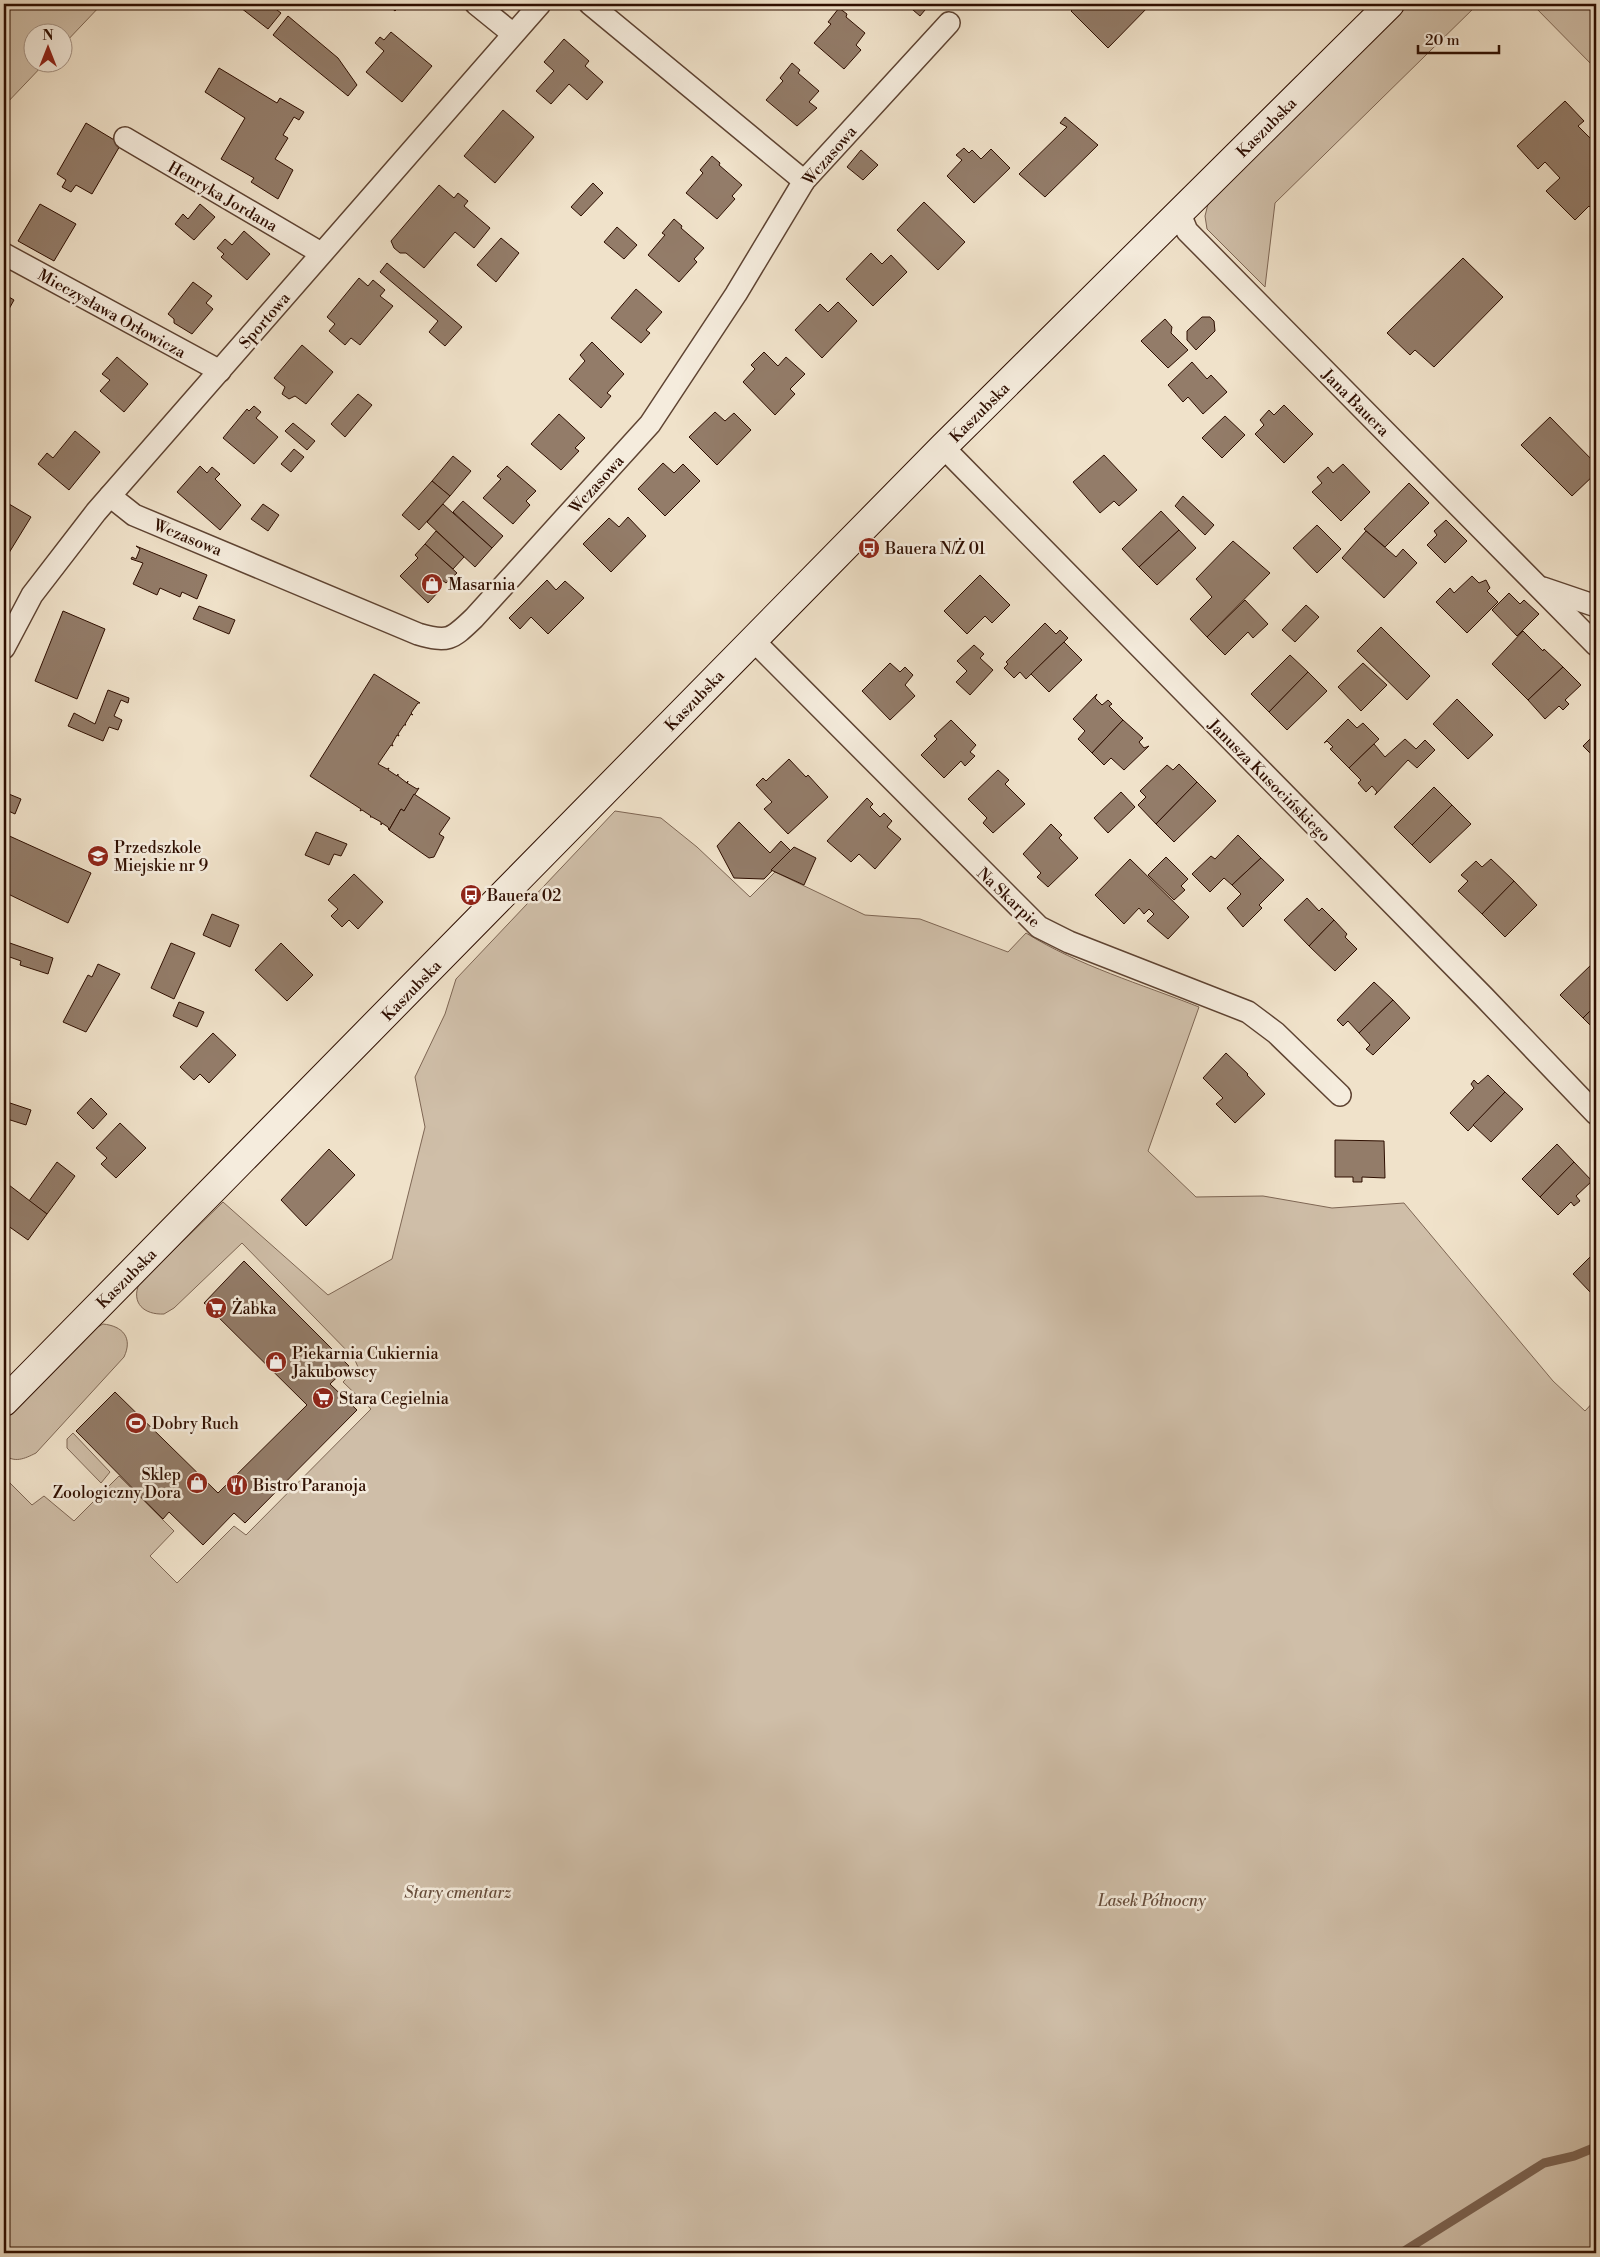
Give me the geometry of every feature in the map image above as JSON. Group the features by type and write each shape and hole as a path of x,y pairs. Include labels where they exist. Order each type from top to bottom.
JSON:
{"main road":[{"name":"Kaszubska","path":"4,1402 944,447 1390,4"}],"street":[{"path":"476,4 513,34"},
{"name":"Sportowa","path":"4,648 32,595 110,496 540,4"},
{"path":"590,4 804,181"},
{"name":"Wczasowa","path":"110,496 134,515 418,634 438,640 452,637 474,618 650,424 736,294 804,181 949,23"},
{"name":"Henryka Jordana","path":"125,138 321,253"},
{"name":"Jana Bauera","path":"1180,214 1187,231 1596,645"},
{"name":"Mieczysława Orłowicza","path":"4,254 220,371"},
{"name":"Janusza Kusocińskiego","path":"944,447 1596,1114"},
{"name":"Jana Bauera","path":"1538,586 1596,606"},
{"name":"Na Skarpie","path":"753,640 1038,927 1069,942 1248,1012 1276,1033 1340,1095"}],"green space":[{"path":"4,4 102,4 72,36 72,22 22,22 22,72 36,72 4,106"},
{"path":"1409,4 1478,4 1275,203 1265,287 1207,229 1205,216 1208,204"},
{"path":"1532,4 1596,4 1596,69"},
{"name":"Lasek Północny","path":"615,811 661,818 697,847 750,897 775,872 865,915 920,919 1008,952 1026,933 1046,945 1089,965 1199,1007 1148,1151 1196,1197 1263,1196 1332,1208 1404,1203 1553,1381 1585,1411 1596,1399 1596,2253 4,2253 4,1477 32,1505 44,1496 74,1521 119,1476 174,1531 150,1556 177,1583 234,1526 246,1535 371,1409 343,1382 358,1367 354,1358 242,1243 174,1308 164,1314 145,1310 141,1306 137,1297 139,1284 223,1202 328,1295 392,1259 425,1127 415,1077 445,1014 456,979"},
{"path":"103,1324 116,1327 124,1334 127,1339 127,1350 124,1357 36,1453 20,1459 12,1459 4,1455 4,1421 96,1328"},
{"path":"73,1433 110,1472 101,1483 67,1448 67,1439"}],"building":[{"path":"245,4 269,4 281,13 268,29 241,8"},
{"path":"387,4 402,4 395,11"},
{"path":"906,4 930,4 920,16"},
{"path":"1078,4 1151,4 1108,48 1071,11"},
{"path":"839,8 847,14 846,17 865,33 856,45 861,50 844,69 814,43 831,24 828,22"},
{"path":"288,16 338,58 357,85 348,96 273,35"},
{"path":"391,32 432,66 402,102 366,72 384,51 375,43 380,37 384,40"},
{"path":"564,39 589,61 585,66 603,82 587,100 569,84 551,104 536,91 554,71 544,62"},
{"path":"792,63 800,70 798,73 819,91 809,102 817,108 797,126 766,100 783,81 780,78"},
{"path":"219,68 277,103 280,98 304,112 299,120 294,117 283,135 288,138 275,159 293,170 278,199 251,182 254,178 221,159 245,118 205,92"},
{"path":"1565,101 1584,121 1578,126 1596,144 1596,213 1589,206 1575,220 1546,191 1560,178 1545,162 1538,169 1517,146"},
{"path":"503,110 534,137 495,183 464,156"},
{"path":"1065,117 1098,145 1045,197 1019,174 1067,127 1060,123"},
{"path":"86,123 121,144 92,194 76,185 71,192 62,187 66,180 57,174"},
{"path":"964,148 969,153 972,150 981,159 991,149 1010,168 974,203 947,176 962,160 956,155"},
{"path":"861,150 878,165 863,180 847,167"},
{"path":"712,156 720,163 719,165 742,185 732,196 735,199 717,219 686,193 703,173 700,170"},
{"path":"593,183 603,193 581,216 571,207"},
{"path":"439,185 454,198 458,193 468,201 464,206 490,228 474,248 455,232 424,268 406,253 400,253 394,248 391,241"},
{"path":"924,202 965,242 938,270 897,230"},
{"path":"40,204 76,224 54,261 18,241"},
{"path":"200,204 215,217 194,240 175,224 183,214 188,219"},
{"path":"674,219 682,226 681,228 704,248 694,259 697,262 679,282 648,255 665,235 662,233"},
{"path":"617,227 637,245 624,259 604,242"},
{"path":"244,231 270,254 247,280 221,257 224,254 217,248 225,239 232,245"},
{"path":"501,238 519,253 496,282 477,265"},
{"path":"871,253 882,264 891,255 907,272 873,306 846,279"},
{"path":"1463,258 1503,297 1434,367 1415,350 1410,355 1387,333"},
{"path":"387,263 462,327 445,346 429,332 438,321 380,272"},
{"path":"359,278 368,286 373,280 385,290 380,296 393,306 360,345 351,338 345,345 329,331 335,324 327,317"},
{"path":"193,282 212,296 206,303 213,309 192,334 174,323 174,319 168,314"},
{"path":"636,289 662,312 646,330 650,333 641,343 611,318"},
{"path":"4,294 14,300 4,318"},
{"path":"838,302 857,321 822,358 795,330 820,304 828,312"},
{"path":"1202,317 1210,317 1214,321 1215,331 1196,350 1187,340 1187,331"},
{"path":"1165,319 1172,327 1171,333 1188,350 1168,368 1141,341"},
{"path":"592,342 624,374 607,393 611,396 601,408 569,379 585,361 580,355"},
{"path":"302,345 333,372 306,404 295,396 289,399 282,394 285,387 274,378"},
{"path":"764,352 778,366 786,357 805,374 790,389 795,394 775,415 743,382 755,369 751,365"},
{"path":"117,357 148,384 124,412 100,391 110,380 102,374"},
{"path":"1192,362 1207,379 1211,375 1227,392 1203,414 1188,397 1183,402 1168,385"},
{"path":"358,394 372,405 345,437 331,424"},
{"path":"1284,405 1313,434 1284,463 1255,434 1264,425 1260,420 1269,410 1274,415"},
{"path":"254,406 261,412 256,418 278,437 254,464 223,438 247,409 249,411"},
{"path":"715,412 725,421 734,413 751,430 717,465 689,437"},
{"path":"559,414 585,438 575,448 579,451 561,470 531,444"},
{"path":"1225,416 1245,435 1222,458 1202,438"},
{"path":"1550,417 1596,464 1596,473 1572,496 1521,445"},
{"path":"293,423 315,441 307,450 285,431"},
{"path":"75,431 100,452 69,490 38,464 47,453 53,458"},
{"path":"294,449 304,457 291,472 281,464"},
{"path":"1104,455 1137,490 1119,506 1114,501 1100,513 1073,482"},
{"path":"453,456 471,471 450,496 432,481"},
{"path":"663,463 674,473 683,464 700,481 665,516 638,489"},
{"path":"1343,464 1370,492 1341,521 1312,492 1322,483 1317,477 1328,467 1333,473"},
{"path":"200,466 207,473 212,467 220,474 215,479 241,505 220,530 177,492"},
{"path":"507,466 536,491 526,501 530,505 513,524 483,498 501,479 497,476"},
{"path":"432,481 450,496 419,530 402,515"},
{"path":"1409,483 1429,503 1385,547 1364,529"},
{"path":"1183,496 1214,525 1205,535 1175,506"},
{"path":"4,501 31,517 4,561"},
{"path":"463,501 503,536 492,548 453,512"},
{"path":"263,504 279,515 268,531 251,519"},
{"path":"443,504 492,548 475,567 427,522"},
{"path":"1161,511 1179,530 1139,567 1122,549"},
{"path":"628,517 646,536 611,572 583,544 609,518 619,527"},
{"path":"1446,520 1467,541 1445,563 1427,545 1437,535 1434,531"},
{"path":"1317,525 1341,549 1317,573 1293,548"},
{"path":"1179,530 1196,548 1157,585 1139,567"},
{"path":"436,531 464,557 453,569 425,544"},
{"path":"1366,531 1396,557 1403,549 1417,563 1384,598 1342,558"},
{"path":"1233,541 1270,573 1207,637 1190,619 1212,597 1196,579"},
{"path":"425,544 457,573 446,583 442,580 436,586 440,590 428,603 400,576 418,558 415,555"},
{"path":"136,546 207,575 197,599 182,592 180,597 160,588 157,595 133,584 143,563 131,559 132,557 136,559 140,549"},
{"path":"980,575 1010,605 992,623 985,616 967,634 944,611"},
{"path":"1472,576 1479,583 1486,580 1490,588 1487,591 1498,602 1467,633 1436,602 1450,588 1454,593"},
{"path":"547,580 556,590 565,581 584,598 548,634 531,617 520,629 509,618"},
{"path":"1509,593 1520,604 1524,600 1539,614 1517,636 1492,610"},
{"path":"1245,600 1268,624 1253,638 1248,632 1225,655 1207,637"},
{"path":"1306,605 1319,617 1295,642 1282,630"},
{"path":"199,606 235,620 229,634 193,619"},
{"path":"63,611 105,629 77,699 35,681"},
{"path":"1045,623 1056,634 1060,630 1068,638 1026,679 1020,672 1014,678 1004,668 1008,664 1006,662"},
{"path":"1381,627 1430,676 1407,700 1357,651"},
{"path":"1523,631 1563,667 1528,700 1492,664"},
{"path":"1064,642 1082,660 1049,692 1031,674"},
{"path":"974,645 984,654 980,658 993,670 970,695 956,682 967,671 957,661"},
{"path":"1290,655 1308,672 1269,712 1251,694"},
{"path":"890,663 900,672 905,667 913,675 905,685 915,696 890,720 862,691"},
{"path":"1363,663 1387,685 1361,711 1338,687"},
{"path":"1563,667 1581,685 1565,700 1569,704 1563,710 1559,706 1545,719 1528,700"},
{"path":"1308,672 1327,691 1287,730 1269,712"},
{"path":"374,674 420,703 411,713 413,715 411,714 406,725 398,734 399,736 397,735 392,744 393,746 391,745 378,764 387,769 389,768 388,770 397,776 398,774 407,783 417,789 419,788 404,811 401,809 389,830 382,823 381,825 381,822 370,817 362,810 360,811 361,809 310,776"},
{"path":"108,690 129,698 128,703 121,700 114,716 122,720 118,730 109,727 103,741 68,726 74,713 95,724"},
{"path":"1097,694 1095,698 1102,705 1108,700 1112,704 1109,706 1123,720 1092,753 1078,739 1085,731 1073,719"},
{"path":"1457,699 1493,735 1468,759 1433,724"},
{"path":"1348,719 1357,728 1363,723 1379,739 1349,768 1330,749 1333,747 1327,741 1324,743"},
{"path":"951,720 976,745 970,752 975,756 965,766 961,761 944,778 921,755 937,739 934,736"},
{"path":"1123,720 1143,738 1139,742 1144,748 1149,746 1124,770 1111,758 1104,765 1092,753"},
{"path":"1596,733 1596,759 1583,746"},
{"path":"1405,739 1416,749 1425,740 1435,750 1417,768 1408,760 1375,795 1377,792 1372,786 1366,792 1358,783 1361,780 1349,768 1374,744 1385,757"},
{"path":"789,759 806,777 808,775 828,797 788,834 764,809 772,802 756,785 763,778 766,781"},
{"path":"1179,764 1197,782 1156,824 1138,805 1146,797 1140,791 1167,765 1173,770"},
{"path":"998,770 1009,780 1005,784 1025,804 993,833 983,823 987,818 968,799"},
{"path":"1197,782 1216,801 1174,842 1156,824"},
{"path":"1434,787 1452,805 1412,845 1394,827"},
{"path":"4,792 21,799 15,814 4,809"},
{"path":"1121,792 1135,807 1108,833 1094,818"},
{"path":"414,794 450,818 439,834 444,837 434,857 429,858 389,830 401,809 404,811"},
{"path":"867,798 873,804 870,807 880,817 884,813 892,821 887,827 901,839 875,869 859,854 851,862 827,841"},
{"path":"1452,805 1471,824 1430,863 1412,845"},
{"path":"739,822 770,853 781,841 791,851 764,879 734,878 717,846"},
{"path":"1051,824 1062,835 1059,838 1078,858 1048,887 1037,877 1041,873 1023,854"},
{"path":"316,832 347,844 341,856 334,854 329,865 305,855"},
{"path":"5,834 91,873 68,923 4,892"},
{"path":"1238,835 1261,858 1232,885 1224,878 1210,892 1192,874 1211,856 1215,859"},
{"path":"794,847 816,858 804,885 771,870"},
{"path":"1166,857 1188,879 1181,886 1185,890 1174,900 1148,875"},
{"path":"1261,858 1284,880 1259,905 1262,908 1243,927 1227,908 1241,894 1232,885"},
{"path":"1130,859 1189,917 1168,939 1147,921 1154,914 1149,909 1144,914 1139,908 1124,924 1095,895"},
{"path":"1491,859 1514,881 1482,914 1458,891 1468,881 1461,875 1476,861 1482,867"},
{"path":"354,874 383,902 358,929 349,920 342,927 331,916 338,909 328,900"},
{"path":"1514,881 1537,905 1505,937 1482,914"},
{"path":"1307,898 1319,911 1322,908 1334,920 1309,946 1284,920"},
{"path":"212,914 239,925 230,947 203,935"},
{"path":"1334,920 1347,934 1345,937 1357,949 1335,971 1309,946"},
{"path":"4,941 53,958 48,974 20,965 21,961 4,955"},
{"path":"171,943 195,953 174,999 151,988"},
{"path":"281,943 313,975 287,1001 255,970"},
{"path":"1593,963 1596,966 1596,1005 1583,1018 1560,995"},
{"path":"98,964 120,974 86,1032 63,1022 88,975 92,977"},
{"path":"1374,982 1393,1000 1359,1033 1348,1021 1343,1026 1337,1020"},
{"path":"1393,1000 1410,1018 1373,1055 1366,1049 1370,1045 1359,1033"},
{"path":"179,1002 204,1012 197,1027 173,1016"},
{"path":"1596,1005 1596,1031 1583,1018"},
{"path":"213,1033 236,1055 209,1083 200,1074 194,1080 180,1067"},
{"path":"1226,1053 1265,1094 1235,1123 1216,1104 1223,1098 1203,1078"},
{"path":"1488,1075 1505,1092 1468,1131 1450,1113 1474,1088 1471,1084 1474,1080 1478,1084"},
{"path":"1505,1092 1523,1109 1491,1142 1473,1125"},
{"path":"91,1098 107,1114 93,1129 77,1113"},
{"path":"4,1101 31,1110 26,1125 4,1118"},
{"path":"120,1123 146,1148 116,1178 101,1164 107,1158 96,1148"},
{"path":"1335,1140 1384,1141 1385,1178 1362,1177 1362,1182 1353,1182 1353,1177 1335,1177"},
{"path":"1557,1144 1574,1162 1540,1197 1522,1179"},
{"path":"329,1149 355,1175 306,1226 281,1200"},
{"path":"57,1162 75,1176 47,1214 29,1201"},
{"path":"1574,1162 1592,1181 1576,1196 1580,1201 1574,1206 1571,1202 1558,1215 1540,1197"},
{"path":"5,1182 47,1214 28,1240 4,1223"},
{"path":"1596,1251 1596,1287 1591,1293 1573,1274"},
{"name":"Stara Cegielnia","path":"244,1261 349,1366 330,1384 357,1410 245,1523 234,1513 203,1545 169,1512 163,1519 76,1431 115,1392 218,1493 307,1405 204,1303"}],"waterway":[{"path":"1401,2253 1544,2163 1574,2156 1596,2147"}],"place":[{"name":"Bauera N/Ż 01","path":"869,548"},
{"name":"Masarnia","path":"432,584"},
{"name":"Przedszkole Miejskie nr 9","path":"98,856"},
{"name":"Bauera 02","path":"471,895"},
{"name":"Żabka","path":"216,1308"},
{"name":"Piekarnia Cukiernia Jakubowscy","path":"276,1362"},
{"name":"Stara Cegielnia","path":"323,1398"},
{"name":"Dobry Ruch","path":"136,1423"},
{"name":"Sklep Zoologiczny Dora","path":"197,1483"},
{"name":"Bistro Paranoja","path":"237,1485"}],"park label":[{"name":"Stary cmentarz","path":"458,1892"}]}
